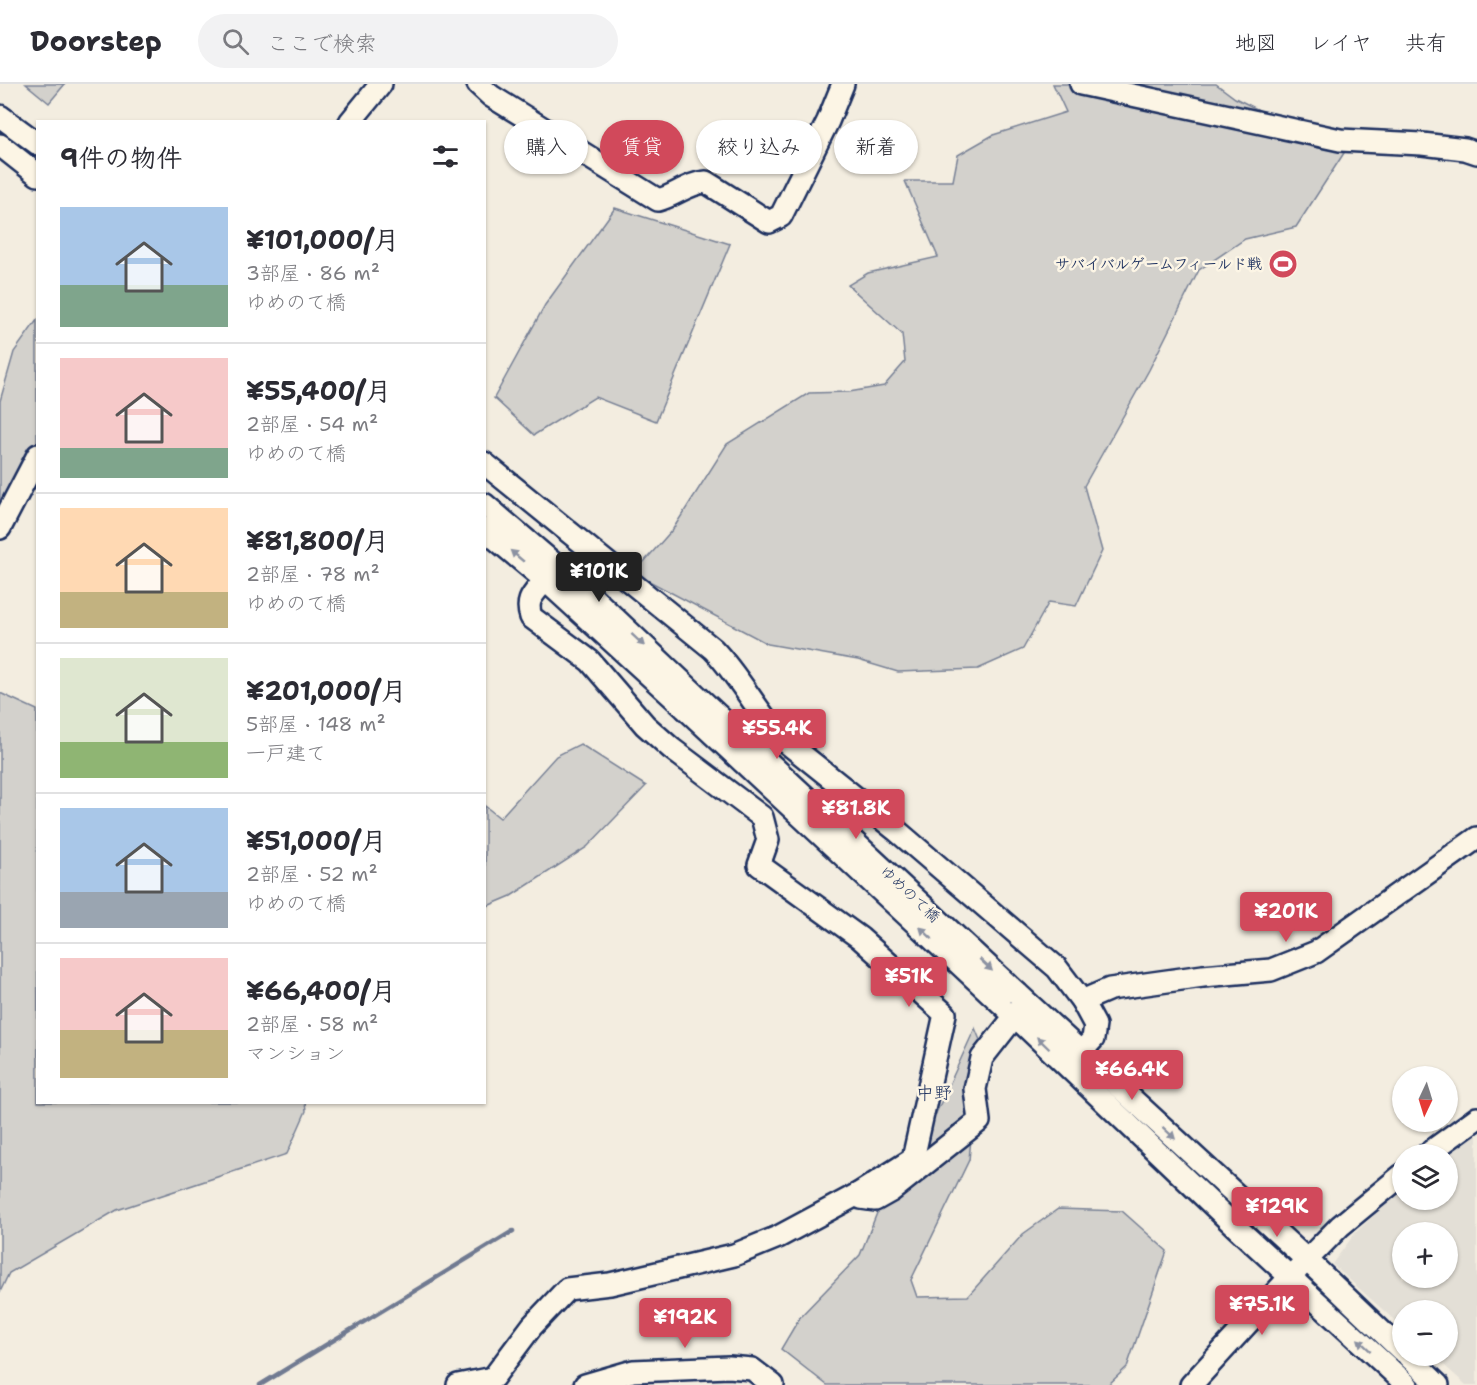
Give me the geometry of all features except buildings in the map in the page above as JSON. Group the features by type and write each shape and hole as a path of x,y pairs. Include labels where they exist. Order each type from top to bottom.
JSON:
{"street":[{"path":"352,120 381,84"},
{"path":"478,84 491,96 658,200 667,198 696,182 706,182 769,222 781,216 828,121 843,84"},
{"path":"1081,84 1340,140 1465,148 1477,153"},
{"path":"0,116 36,143"},
{"path":"0,145 36,173"},
{"path":"0,528 36,459"},
{"path":"486,464 713,649 728,664 770,726 781,738 896,830 1056,968 1082,1001 1095,1025 1093,1039 1081,1052"},
{"path":"486,506 587,592 691,702"},
{"path":"486,531 691,702"},
{"path":"458,1385 493,1378 532,1326 567,1289 610,1284 734,1255 778,1237 858,1194 913,1159 945,1014 860,938 759,865 768,840 762,817 651,731 590,661 531,617 528,607 530,599 545,580"},
{"name":"ゆめのて橋","path":"691,702 1011,1004"},
{"path":"762,817 809,761"},
{"path":"1082,1001 1110,989 1203,976 1271,970 1316,952 1477,838"},
{"path":"858,1194 861,1198 875,1200 891,1191 979,1121 975,1089 982,1058 1011,1004"},
{"path":"1011,1004 1081,1052 1392,1341"},
{"path":"1011,1004 1237,1228 1407,1385"},
{"path":"1441,1144 1477,1118"},
{"path":"1191,1385 1290,1276 1340,1226 1392,1183"},
{"path":"1418,1366 1438,1385"},
{"path":"585,1385 633,1371 729,1367 752,1369 773,1385"}],"shaded area":[{"path":"26,84 65,84 49,103"},
{"path":"1053,84 1216,84 1235,98 1344,153 1296,227 1245,239 1199,270 1149,370 1084,486 1102,551 1076,606 1049,602 1023,649 978,669 898,672 858,660 768,644 634,573 673,529 727,444 809,393 849,392 884,386 905,362 902,334 848,285 868,273 938,257 905,181 953,181 958,155 993,135 1066,112"},
{"path":"615,208 730,244 656,421 595,397 534,435 494,398 545,305"},
{"path":"36,321 36,477 0,531 0,401 14,352"},
{"path":"0,693 36,710 36,1104 305,1104 306,1111 287,1154 117,1210 9,1273 0,1292"},
{"path":"580,744 646,786 587,847 511,896 486,907 486,807 500,818 556,756"},
{"path":"975,1028 980,1040 969,1160 911,1280 917,1297 968,1296 1023,1234 1058,1209 1122,1211 1167,1251 1127,1367 1108,1385 827,1385 781,1349 800,1317 860,1255 881,1203 922,1144"},
{"path":"1477,1131 1477,1385 1466,1385 1445,1366 1458,1366 1458,1300 1392,1300 1392,1318 1332,1264 1356,1232 1392,1199 1392,1210 1458,1210 1458,1145"}],"waterway":[{"path":"260,1385 513,1231"}],"place":[{"name":"サバイバルゲームフィールド戦","path":"1283,264"}],"district":[{"name":"中野","path":"934,1093"}]}
